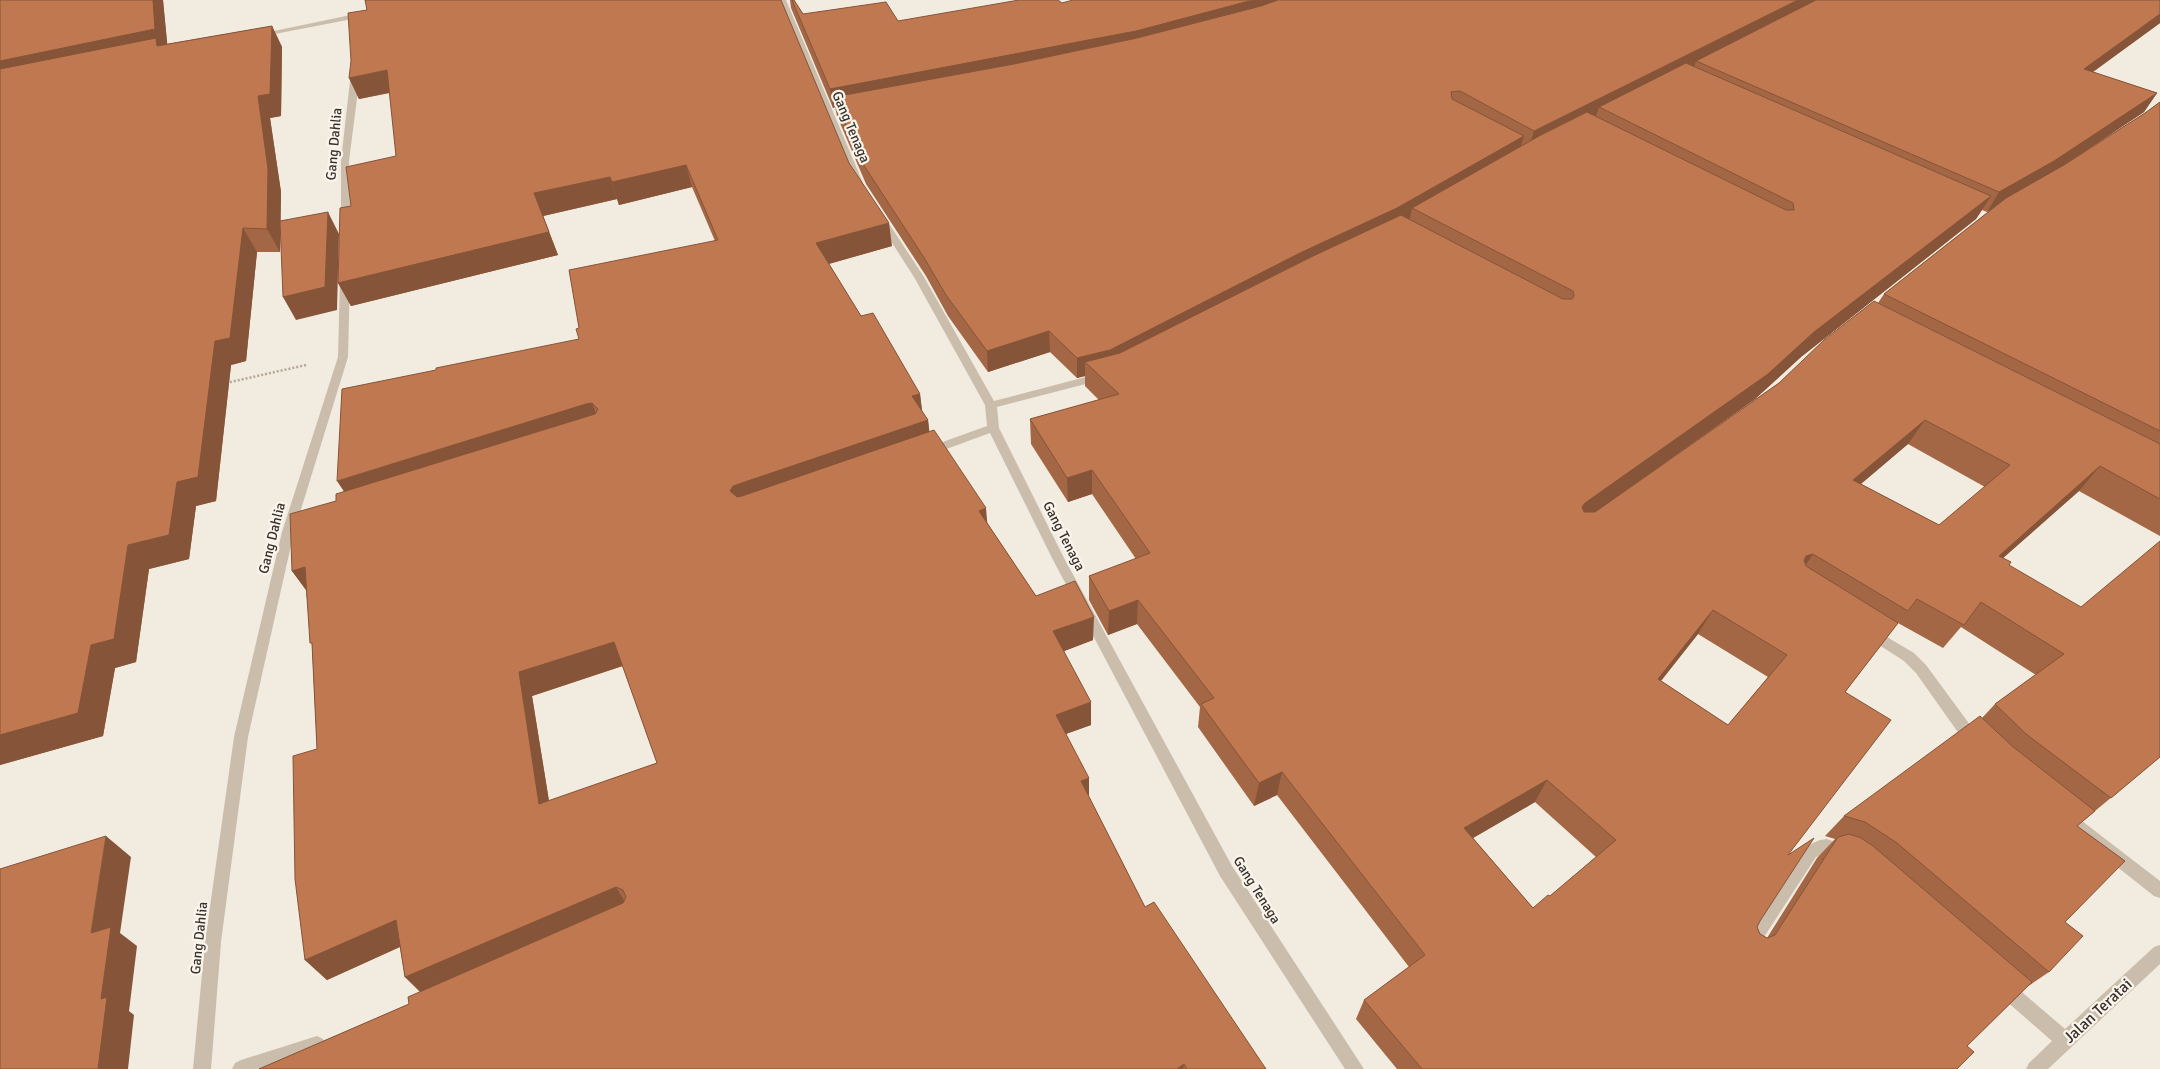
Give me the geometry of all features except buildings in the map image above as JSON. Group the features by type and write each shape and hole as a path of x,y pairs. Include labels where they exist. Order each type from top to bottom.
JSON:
{"street":[{"name":"Gang Tenaga","path":"782,0 834,112 859,185 864,194"},
{"path":"246,37 372,13"},
{"path":"350,16 351,32"},
{"name":"Gang Dahlia","path":"346,234 345,162 355,83 353,57"},
{"name":"Gang Tenaga","path":"875,210 919,277 992,404 993,428 1058,558 1226,871 1355,1069"},
{"name":"Gang Dahlia","path":"202,1069 213,942 241,737 288,532 343,357 346,261"},
{"path":"992,404 1114,374"},
{"path":"918,455 993,428"},
{"path":"288,532 306,526"},
{"path":"1860,626 1908,656 1921,669 1967,734 1981,748"},
{"path":"2050,805 2160,891"},
{"path":"1748,948 1810,852 1821,845 1830,846 1861,864"},
{"name":"Jalan Teratai","path":"2036,1069 2160,953"},
{"path":"1992,978 2065,1041"},
{"path":"241,1069 332,1041"}],"path":[{"path":"221,384 343,357"}]}
